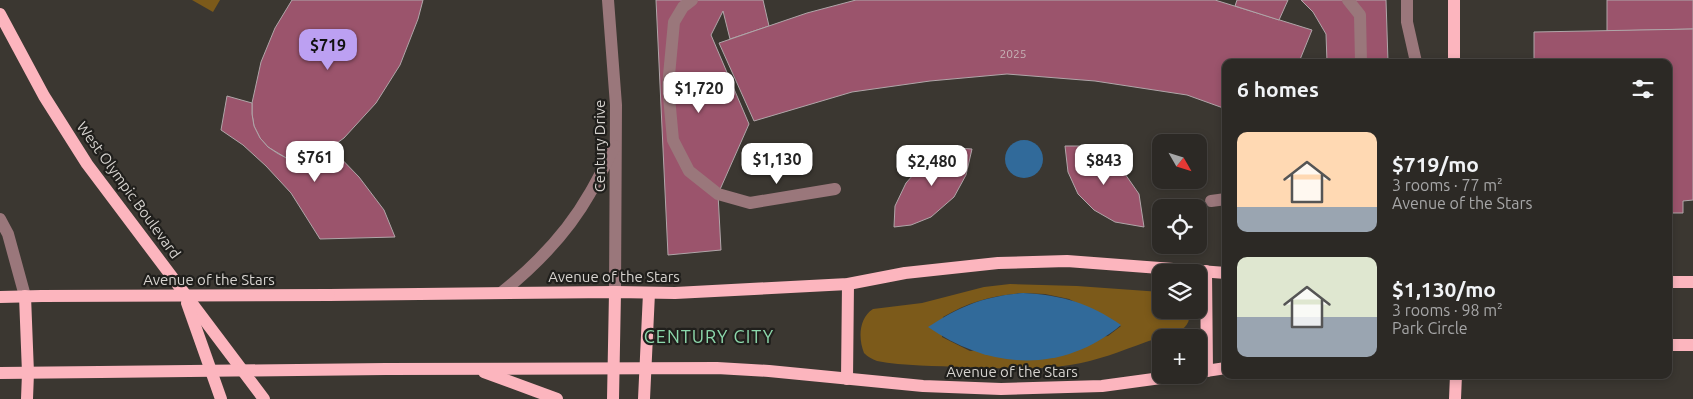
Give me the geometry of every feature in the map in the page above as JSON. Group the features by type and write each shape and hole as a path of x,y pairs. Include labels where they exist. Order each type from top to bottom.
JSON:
{"main road":[{"path":"1454,0 1454,59"},
{"name":"West Olympic Boulevard","path":"0,14 39,88 66,132 110,195 264,399"},
{"name":"Avenue of the Stars","path":"0,297 675,293 848,284 905,273 998,263 1067,261 1152,268"},
{"name":"Avenue of the Stars","path":"1207,272 1222,273"},
{"path":"1672,282 1693,282"},
{"path":"846,379 848,284"},
{"path":"182,291 221,399"},
{"path":"613,399 615,292"},
{"path":"644,399 649,293"},
{"path":"25,296 28,373 26,399"},
{"path":"1672,345 1693,345"},
{"path":"474,368 557,399"},
{"name":"Avenue of the Stars","path":"0,373 474,368 745,369 932,386 1026,389 1123,384 1152,380"},
{"path":"1207,371 1222,369"},
{"path":"1455,399 1456,379"}],"street":[{"name":"Century Drive","path":"608,0 616,105 615,292"},
{"path":"692,0 683,7 674,22 668,86 673,140 689,171 718,194 750,203 835,189"},
{"path":"1348,0 1360,15 1361,59"},
{"path":"1407,0 1407,22 1415,59"},
{"path":"501,293 527,272 563,231 590,195 616,144"},
{"path":"1211,201 1222,200"},
{"path":"0,219 8,234 25,296"}],"shaded area":[{"path":"192,0 220,0 213,12"},
{"path":"1010,284 1077,286 1152,291 1152,319 1189,319 1183,329 1152,329 1152,340 1099,358 1057,367 1017,369 909,365 877,361 864,353 861,329 868,313 873,309 922,303 984,287","holes":["1023,293 1045,294 1069,299 1121,326 1108,336 970,351 942,337 943,317 981,300 1001,295"]}],"water":[{"path":"1024,140 1037,146 1043,159 1037,172 1024,178 1011,172 1005,159 1011,146"},
{"path":"1023,293 1063,298 1098,311 1121,325 1098,341 1075,352 1050,359 1026,360 1001,358 976,352 928,327 951,313 973,303 1009,294"}],"building":[{"path":"292,0 423,0 418,19 400,65 376,103 344,138 320,155 299,160 288,159 268,147 260,138 254,126 252,114 252,103 261,62 275,28"},
{"path":"656,0 763,0 769,26 730,39 723,11 711,35 749,124 718,194 721,250 668,255"},
{"path":"856,0 1215,0 1312,30 1300,59 1222,59 1222,108 1187,95 1095,81 1007,74 930,81 852,92 754,121 719,43 807,13"},
{"path":"1237,0 1288,0 1279,20 1235,6"},
{"path":"1301,0 1386,0 1388,59 1327,59 1326,34 1313,12"},
{"path":"1607,0 1693,0 1693,29 1607,31"},
{"path":"1693,29 1693,200 1683,201 1683,213 1672,213 1672,59 1534,59 1534,32"},
{"path":"227,96 252,103 254,126 260,138 268,147 288,159 309,159 320,155 330,147 359,177 384,210 395,237 320,239 291,193 243,145 221,130"},
{"path":"1065,146 1080,146 1104,154 1123,171 1139,194 1144,227 1115,222 1094,210 1078,194 1068,172"},
{"path":"957,148 972,149 966,175 954,197 931,217 911,225 894,227 895,206 906,183 921,166 942,152"}],"district":[{"name":"CENTURY CITY","path":"709,336"}]}
